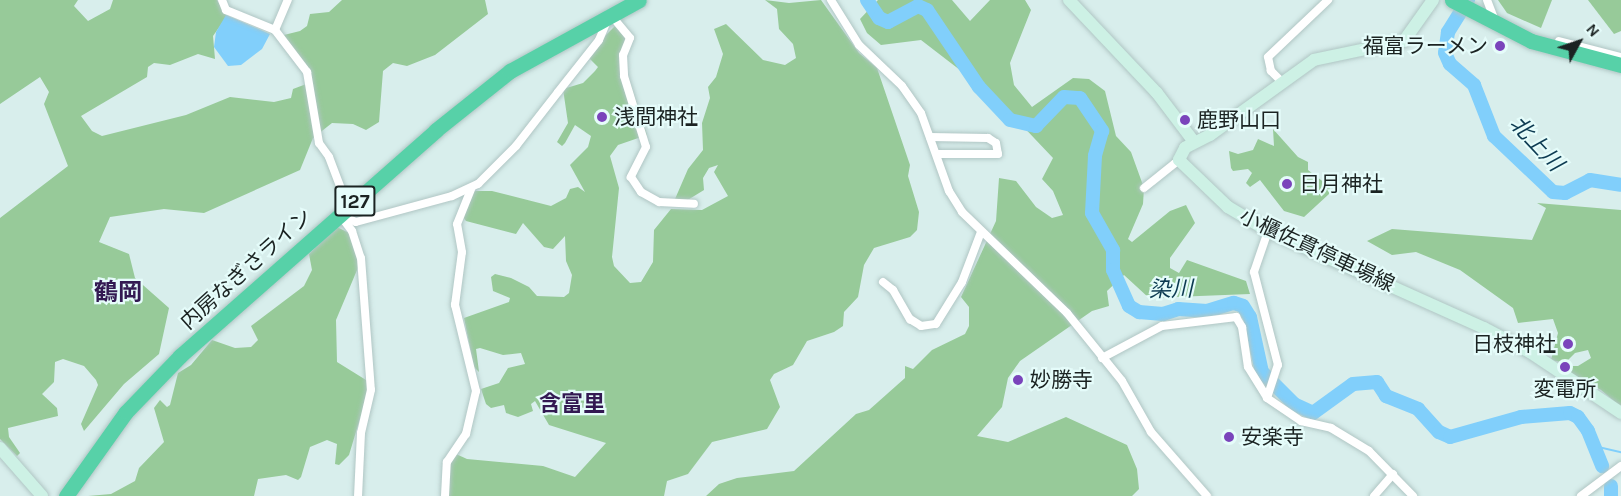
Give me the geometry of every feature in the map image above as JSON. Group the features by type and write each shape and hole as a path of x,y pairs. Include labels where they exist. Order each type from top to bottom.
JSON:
{"highway":[{"name":"内房なぎさライン","path":"57,496 102,442 180,356 344,211 510,71 609,14 639,0"},
{"path":"1452,0 1497,27 1518,36 1621,65"},
{"name":"内房なぎさライン","path":"66,496 102,442"}],"main road":[{"path":"1069,0 1157,93 1194,142"},
{"path":"1179,160 1181,153 1194,142 1210,135 1314,60 1404,40 1432,0"},
{"name":"小櫃佐貫停車場線","path":"1179,160 1228,207 1268,231 1484,328 1530,352 1621,412"},
{"path":"0,448 42,496"}],"street":[{"path":"222,0 226,10 275,30 307,72 319,143 329,157 344,211 361,258 371,390 361,433 358,496"},
{"path":"275,30 288,0"},
{"path":"831,0 860,45 902,86 921,113 949,190 981,232 1067,313 1122,381 1151,432 1207,496"},
{"path":"1282,82 1271,71 1268,57 1328,0"},
{"path":"1487,0 1497,27"},
{"path":"445,496 447,462 466,434 477,391 455,305 462,252 458,224 471,189 516,146 599,39 609,14 630,38 623,55 624,76 646,147 631,177 640,192 659,202 694,204"},
{"path":"1518,36 1525,33 1621,57"},
{"path":"930,137 988,138 996,143 998,154 937,154"},
{"path":"1144,188 1179,160"},
{"path":"344,211 356,222 471,189"},
{"path":"1267,396 1278,370 1254,273 1268,231"},
{"path":"883,282 893,290 910,320 921,326 936,324 962,282 981,232"},
{"path":"1102,358 1162,326 1236,317 1242,327 1248,368 1267,396 1301,421 1331,428 1348,437 1378,458 1413,496"},
{"path":"1581,496 1621,466"},
{"path":"1374,496 1393,474"}],"green space":[{"path":"0,0 78,0 74,6 88,21 110,9 113,0 217,0 227,16 213,36 215,59 198,54 170,65 154,63 148,67 147,77 81,116 92,131 102,136 186,115 230,97 274,102 291,98 293,89 309,83 284,35 300,31 307,26 310,14 329,12 342,0 485,0 488,14 435,55 407,66 393,63 383,71 379,122 366,130 353,124 332,123 313,138 300,170 204,213 164,209 110,217 99,242 129,254 135,278 169,308 159,354 124,384 84,431 81,424 98,385 96,380 84,366 63,359 55,362 54,382 42,394 57,408 58,416 8,428 9,437 20,453 17,456 0,439 0,218 68,166 44,104 49,92 40,77 0,104"},
{"path":"765,0 789,3 821,0 859,53 877,68 910,165 908,176 919,212 917,230 910,237 874,248 864,265 858,297 844,312 843,326 834,332 807,341 793,365 774,374 770,380 780,407 767,429 712,442 688,474 667,481 664,496 448,496 450,463 456,454 467,459 543,466 575,477 606,443 549,425 535,401 531,404 533,411 518,417 506,413 504,405 491,408 486,404 481,389 499,383 508,368 525,364 521,353 503,355 480,348 476,349 479,372 474,367 464,318 509,302 510,298 493,291 491,277 495,274 511,278 529,287 537,296 564,297 569,293 572,275 566,261 565,236 553,249 544,247 523,223 516,234 466,221 463,217 474,191 492,191 551,206 566,198 570,189 578,187 585,192 570,165 588,147 591,136 575,125 562,146 557,142 568,123 563,89 583,83 595,71 598,67 586,55 617,24 629,33 622,57 647,135 618,145 610,156 619,188 612,257 614,266 630,283 641,282 653,262 654,230 671,209 702,210 728,196 714,172 718,165 709,168 703,178 704,190 686,201 676,202 675,199 688,169 703,150 702,123 710,98 708,87 716,77 723,54 714,29 726,24 763,60 785,65 796,58 793,44 779,29 777,9"},
{"path":"878,0 952,0 970,21 990,0 1025,0 1031,10 1010,63 1014,85 1032,107 1073,78 1089,79 1105,91 1116,136 1131,152 1144,188 1143,204 1128,239 1132,242 1170,211 1186,205 1195,223 1170,258 1170,268 1179,273 1187,260 1246,281 1250,294 1149,298 1124,275 1107,291 1109,306 1092,311 1020,361 1008,378 1002,407 977,436 1008,442 1066,417 1127,445 1137,469 1139,489 1132,496 706,496 719,484 737,478 794,471 856,414 869,410 905,378 905,366 913,369 932,350 965,334 969,326 969,307 961,297 996,221 999,178 1016,181 1036,207 1052,218 1063,215 1053,191 1042,179 1053,158 995,97 921,40 881,45 867,33 860,19"},
{"path":"1498,0 1552,0 1541,28 1507,13"},
{"path":"1588,0 1621,0 1621,31 1614,34"},
{"path":"1273,129 1298,157 1308,162 1308,170 1330,187 1329,194 1304,217 1284,211 1260,180 1250,187 1246,183 1252,173 1248,169 1233,171 1231,168 1229,151 1238,154 1253,150 1258,139 1274,146"},
{"path":"1537,203 1621,210 1621,407 1601,390 1564,369 1565,366 1578,366 1591,358 1588,350 1575,353 1565,363 1551,360 1558,333 1553,319 1518,323 1513,308 1460,270 1416,252 1392,255 1367,241 1392,229 1532,240 1546,208"},
{"path":"337,227 351,234 360,263 336,320 337,362 366,380 369,389 349,455 339,465 335,464 337,444 327,440 310,447 298,480 286,475 258,479 254,496 88,496 111,494 135,481 139,468 164,442 154,408 160,400 167,407 170,405 178,373 191,365 212,340 235,348 251,347 258,340 251,326 304,286 312,270 309,254"}],"water":[{"path":"226,15 270,34 262,49 241,65 228,66 214,47 216,32"}],"waterway":[{"name":"染川","path":"867,0 879,18 888,22 918,6 927,10 979,87 1010,120 1036,126 1064,97 1080,98 1102,131 1095,156 1092,213 1113,250 1113,270 1129,306 1139,312 1163,314 1178,309 1207,311 1234,303 1243,306 1250,317 1262,372 1294,404 1313,413 1353,384 1377,382 1386,396 1418,409 1439,432 1450,437 1521,417 1570,413 1578,417 1588,431 1602,466"},
{"name":"北上川","path":"1468,0 1448,32 1445,53 1450,64 1474,85 1494,136 1553,192 1565,193 1590,180 1621,185"},
{"path":"1594,446 1621,452"},
{"name":"染川","path":"1611,486 1611,496"}],"place":[{"name":"福富ラーメン","path":"1500,46"},
{"name":"浅間神社","path":"602,117"},
{"name":"鹿野山口","path":"1185,120"},
{"name":"日月神社","path":"1287,184"},
{"name":"日枝神社","path":"1568,344"},
{"name":"変電所","path":"1565,367"},
{"name":"妙勝寺","path":"1018,380"},
{"name":"安楽寺","path":"1229,437"}],"district":[{"name":"鶴岡","path":"118,293"},
{"name":"含富里","path":"572,405"}]}
